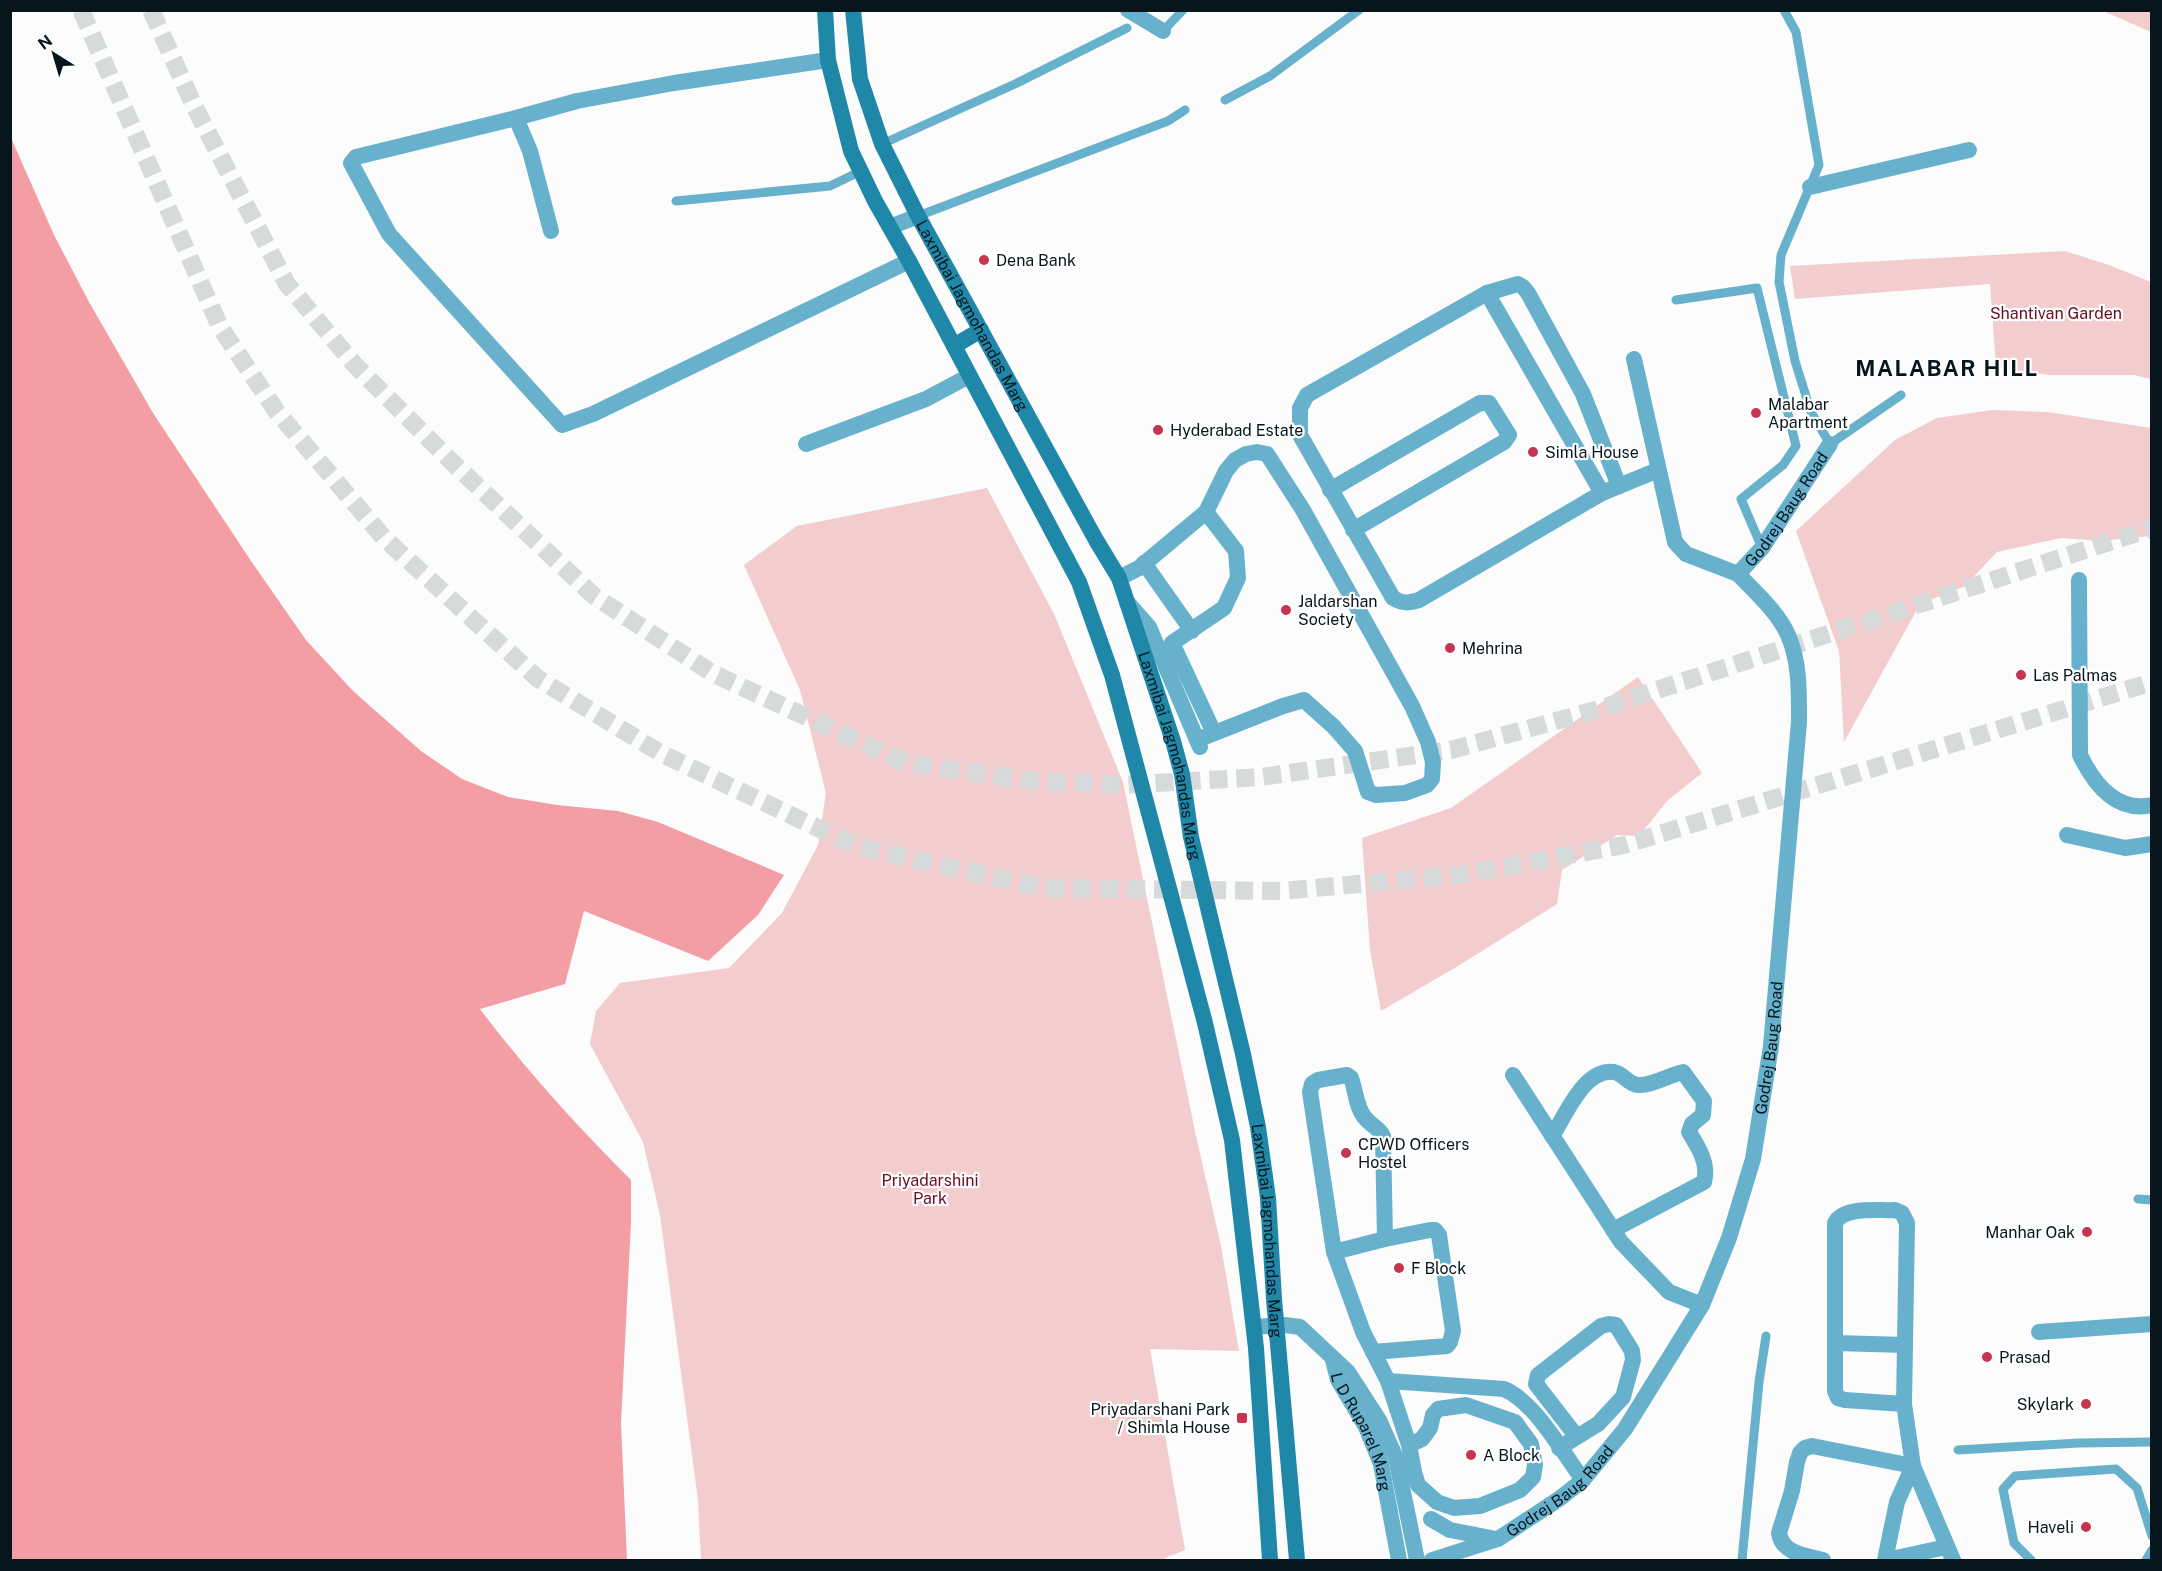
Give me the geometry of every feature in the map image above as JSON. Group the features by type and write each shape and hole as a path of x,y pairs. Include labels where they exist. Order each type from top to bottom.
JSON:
{"main road":[{"name":"Laxmibai Jagmohandas Marg","path":"825,10 828,60 851,151 1079,582 1112,675 1202,1012 1232,1140 1254,1327 1270,1560"},
{"name":"Laxmibai Jagmohandas Marg","path":"853,10 860,79 882,144 918,216 1119,578 1173,741 1182,774 1193,847 1256,1116 1268,1198 1297,1560"},
{"path":"954,346 981,330"}],"street":[{"path":"1128,10 1163,31"},
{"path":"828,60 674,83 577,101 356,157 351,163 389,234 562,425 593,414 909,261"},
{"path":"516,118 530,151 551,231"},
{"path":"1810,187 1970,150"},
{"path":"890,227 918,216"},
{"path":"1619,486 1583,394 1528,292 1518,284 1487,292 1307,395 1300,408 1300,435 1393,598 1400,602 1410,603 1419,600 1602,493 1658,470"},
{"path":"1487,292 1602,493"},
{"path":"1634,359 1675,542 1686,554 1738,574"},
{"path":"806,444 926,399 969,376"},
{"path":"1330,490 1479,403 1489,403 1507,430 1509,435 1504,442 1353,530"},
{"name":"Godrej Baug Road","path":"1432,1560 1498,1539 1559,1499 1583,1480 1625,1430 1702,1305 1729,1238 1753,1159 1772,1046 1799,722 1798,673 1788,634 1772,610 1738,574 1762,548 1830,444"},
{"path":"1119,578 1144,563 1206,512 1226,471 1235,460 1246,454 1257,452 1267,454 1303,510 1412,706 1428,742 1433,762 1432,779 1427,785 1405,793 1376,795 1368,792 1355,751 1335,727 1304,700 1214,733 1198,743 1149,627 1127,602"},
{"path":"1206,512 1236,551 1238,578 1224,608 1172,643 1214,733"},
{"path":"1144,563 1192,630"},
{"path":"2079,580 2080,755 2088,772 2114,799 2130,807 2151,805"},
{"path":"2067,835 2125,848 2151,844"},
{"path":"1552,1136 1586,1082 1597,1074 1611,1072 1622,1074 1632,1084 1641,1085 1683,1072 1704,1101 1703,1115 1692,1124 1689,1132 1705,1162 1707,1171 1704,1182 1614,1230"},
{"path":"1385,1239 1383,1136 1361,1112 1351,1078 1347,1075 1318,1080 1312,1084 1310,1092 1334,1252 1363,1332 1389,1381 1410,1445 1418,1485 1437,1502 1454,1508 1480,1506 1520,1490 1533,1477 1535,1465 1531,1444 1515,1422 1466,1405 1438,1409 1433,1414 1430,1428 1422,1439 1410,1445"},
{"path":"1513,1075 1621,1242 1669,1292 1702,1305"},
{"path":"1904,1404 1845,1400 1838,1398 1834,1391 1835,1223 1839,1216 1848,1213 1895,1210 1902,1213 1906,1223 1904,1404 1913,1466 1949,1554 1886,1560 1897,1502 1913,1466"},
{"path":"1334,1252 1430,1230 1435,1230 1439,1234 1453,1331 1450,1342 1447,1346 1373,1352"},
{"path":"2039,1332 2151,1324"},
{"name":"L D Ruparel Marg","path":"1254,1327 1277,1325 1300,1327 1333,1360 1338,1380 1372,1423 1399,1560"},
{"path":"1559,1448 1577,1437 1598,1424 1623,1397 1632,1351 1616,1325 1601,1326 1538,1375 1536,1380 1536,1384 1577,1437"},
{"path":"1835,1342 1905,1345"},
{"path":"1389,1381 1504,1389 1514,1393 1529,1405 1583,1480"},
{"path":"1372,1423 1396,1458 1417,1560"},
{"path":"1823,1560 1795,1553 1780,1539 1779,1533 1792,1491 1800,1453 1812,1446 1913,1466"},
{"path":"1450,1530 1454,1508"},
{"path":"1431,1519 1450,1530 1498,1539"}],"lane":[{"path":"1163,31 1183,10"},
{"path":"1225,100 1270,76 1359,10"},
{"path":"1784,10 1796,32 1819,165 1781,255 1779,282 1795,361 1807,402 1830,444 1901,395"},
{"path":"882,144 1015,84 1126,28"},
{"path":"918,216 1168,121 1185,110"},
{"path":"676,201 830,186 861,171"},
{"path":"1676,300 1757,288 1796,446 1783,465 1742,499 1762,548"},
{"path":"2138,1199 2151,1200"},
{"path":"1742,1560 1759,1382 1766,1336"},
{"path":"1958,1450 2079,1443 2151,1442"},
{"path":"2031,1560 2014,1543 2003,1489 2015,1476 2116,1469 2137,1488 2151,1536"},
{"path":"2146,1560 2151,1550"}],"green space":[{"path":"2103,11 2151,11 2151,32"},
{"name":"Shantivan Garden","path":"2065,251 2151,282 2151,379 2134,375 2049,375 1996,367 1990,284 1795,299 1790,266"},
{"path":"1992,410 2048,412 2151,428 2151,536 2101,541 2061,538 1997,552 1965,586 1920,604 1844,742 1839,651 1796,531 1895,440 1937,418"},
{"name":"Priyadarshini Park","path":"987,488 1054,614 1123,782 1221,1246 1239,1351 1150,1349 1185,1550 1165,1560 701,1560 698,1500 660,1215 643,1142 590,1044 596,1011 620,983 729,968 782,913 818,845 826,793 800,690 744,565 797,526"},
{"path":"1638,677 1702,773 1667,801 1639,836 1617,835 1562,870 1557,904 1381,1011 1370,950 1362,838 1451,808"}],"shaded area":[{"path":"11,138 54,235 89,302 153,413 306,640 353,691 421,751 462,779 508,797 618,811 658,822 784,875 758,915 708,961 584,911 565,984 480,1009 552,1097 631,1180 621,1423 627,1560 11,1560"}],"tunnel":[{"path":"81,10 220,327 277,412 384,538 537,678 662,754 858,847 1045,888 1281,891 1458,875 1624,845 2152,682"},
{"path":"151,10 195,108 287,284 354,364 453,463 594,596 712,673 905,763 1034,781 1122,785 1261,777 1451,750 1596,710 2152,528"}],"place":[{"name":"Dena Bank","path":"984,260"},
{"name":"Malabar Apartment","path":"1756,413"},
{"name":"Hyderabad Estate","path":"1158,430"},
{"name":"Simla House","path":"1533,452"},
{"name":"Jaldarshan Society","path":"1286,610"},
{"name":"Mehrina","path":"1450,648"},
{"name":"Las Palmas","path":"2021,675"},
{"name":"CPWD Officers Hostel","path":"1346,1153"},
{"name":"Manhar Oak","path":"2087,1232"},
{"name":"F Block","path":"1399,1268"},
{"name":"Prasad","path":"1987,1357"},
{"name":"Skylark","path":"2086,1404"},
{"name":"Priyadarshani Park / Shimla House","path":"1242,1418"},
{"name":"A Block","path":"1471,1455"},
{"name":"Haveli","path":"2086,1527"}],"district":[{"name":"MALABAR HILL","path":"1947,368"}]}
